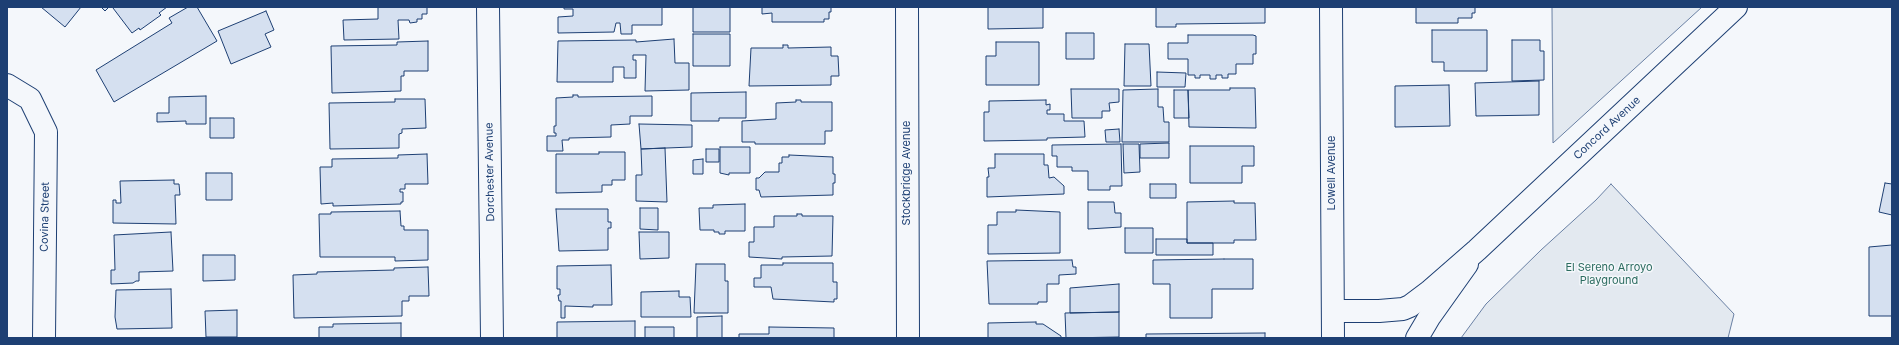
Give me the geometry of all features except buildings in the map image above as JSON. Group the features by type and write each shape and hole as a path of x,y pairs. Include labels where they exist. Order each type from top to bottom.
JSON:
{"street":[{"name":"Dorchester Avenue","path":"488,7 492,338"},
{"name":"Stockbridge Avenue","path":"907,7 908,338"},
{"name":"Lowell Avenue","path":"1331,7 1333,338"},
{"name":"Concord Avenue","path":"1333,311 1379,311 1410,306 1430,291 1477,250 1736,7"},
{"name":"Covina Street","path":"7,85 30,99 46,132 44,338"},
{"name":"Concord Avenue","path":"1418,338 1430,316 1477,250"}],"green space":[{"path":"1552,7 1702,7 1553,143"},
{"name":"El Sereno Arroyo Playground","path":"1611,184 1734,314 1728,338 1461,338 1486,304"}]}
